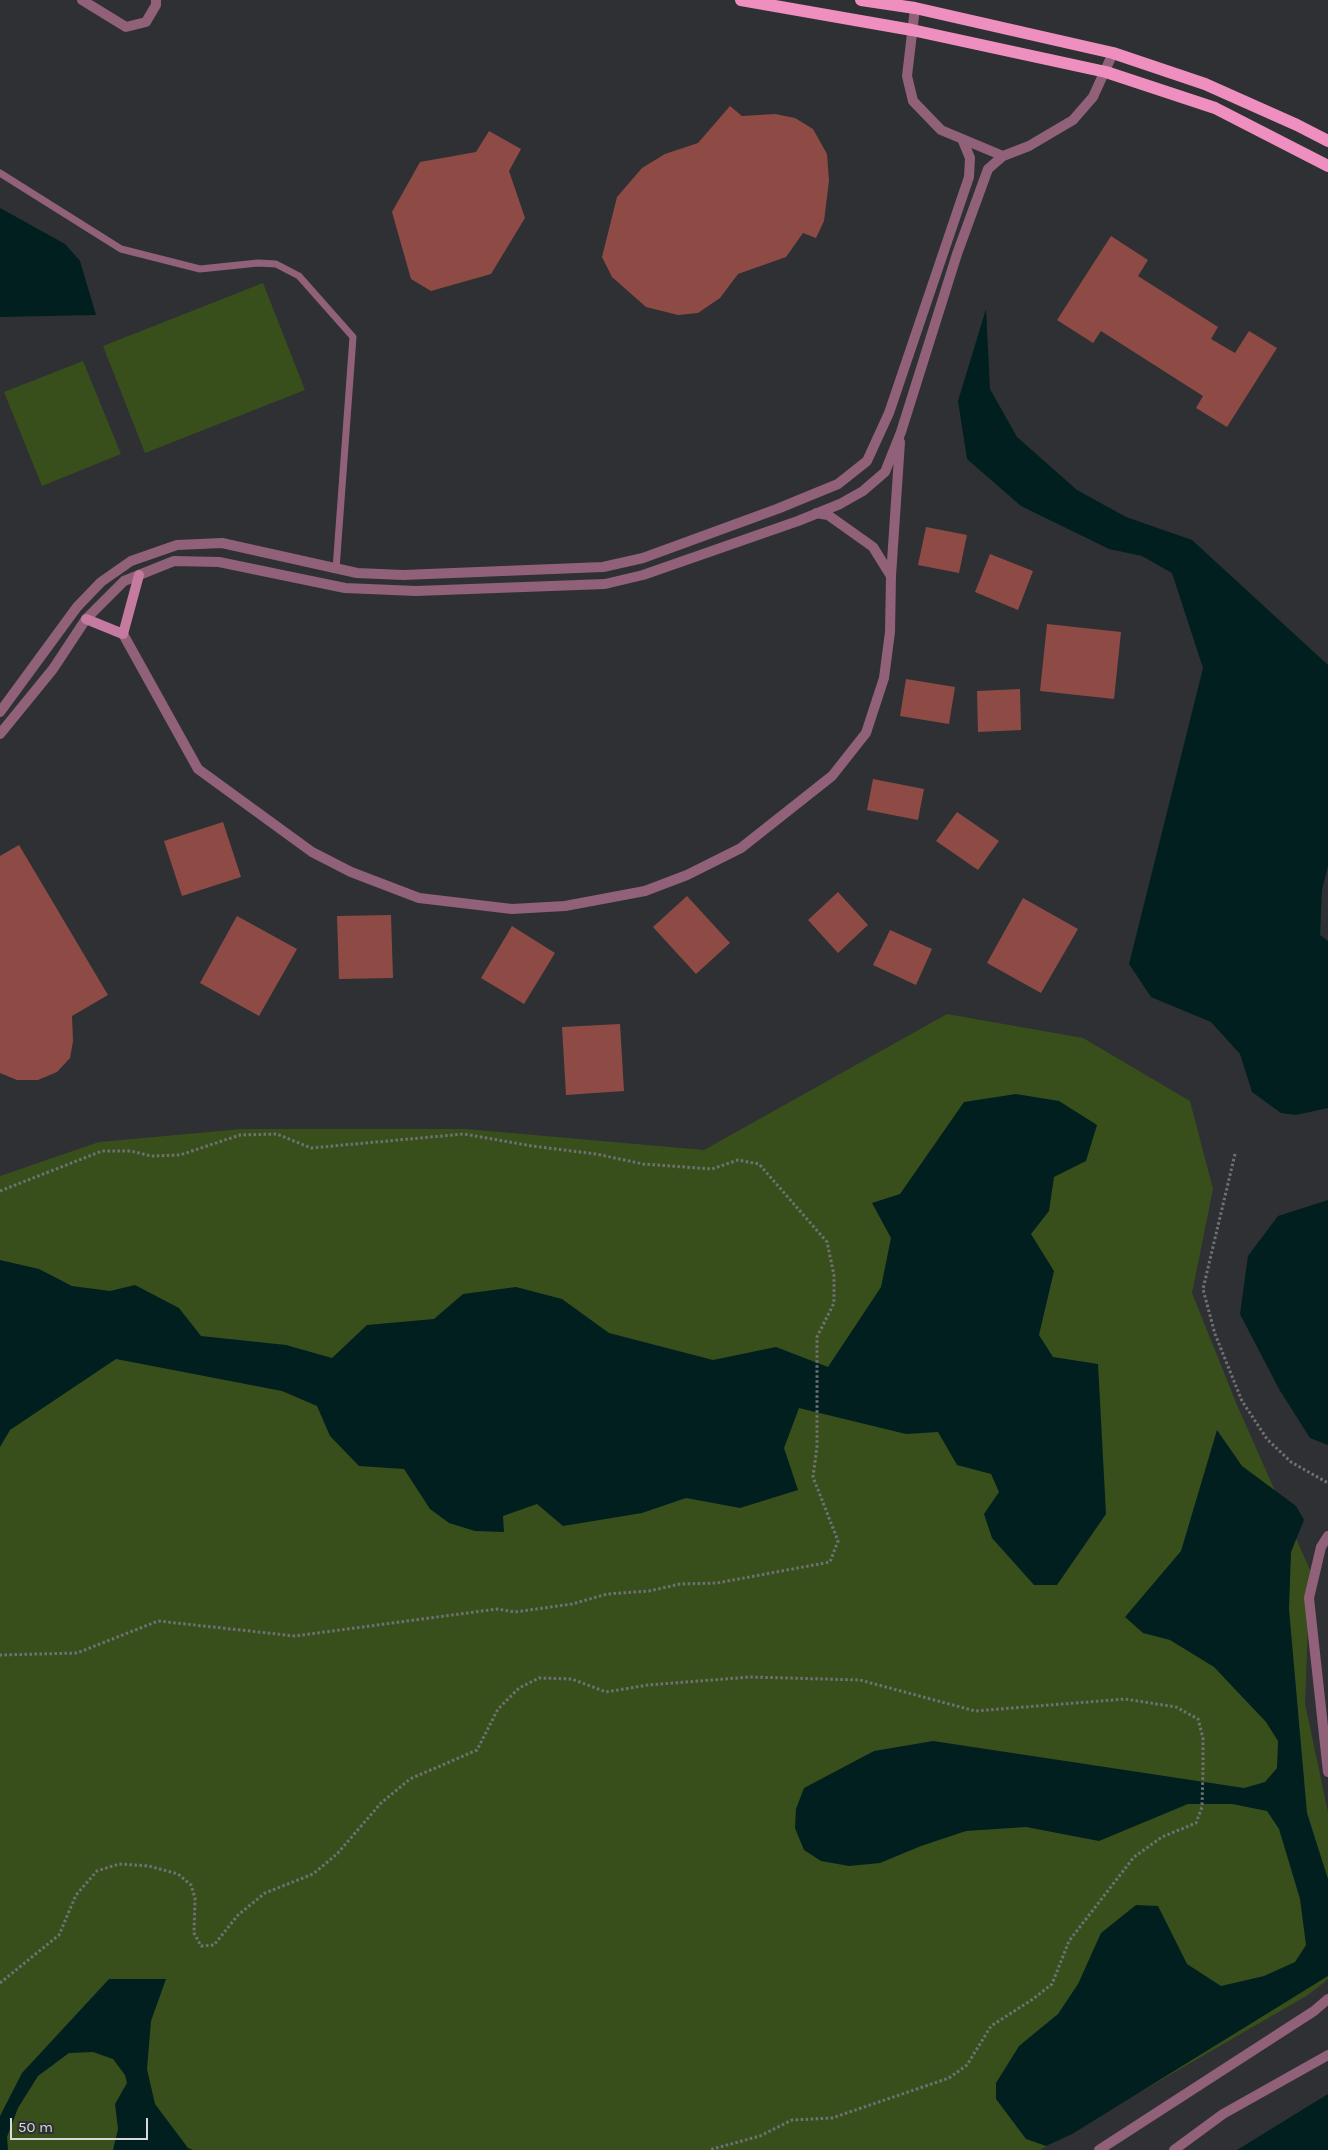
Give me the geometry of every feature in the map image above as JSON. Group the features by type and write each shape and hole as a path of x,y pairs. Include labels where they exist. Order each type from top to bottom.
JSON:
{"main road":[{"path":"741,0 912,30 1106,72 1215,108 1328,166"},
{"path":"861,0 915,8 1113,53 1205,84 1328,141"}],"street":[{"path":"82,0 126,27 146,22 156,5 156,0"},
{"path":"915,8 906,76 913,101 942,130 963,141 1003,156"},
{"path":"0,734 54,669 86,619 124,581 174,561 220,562 345,588 416,591 605,584 643,575 816,514 863,490 885,472 901,432 957,254 988,169 1003,156 1028,146 1073,120 1093,97 1113,53"},
{"path":"0,712 77,607 101,582 131,561 177,545 222,543 357,573 403,575 603,567 643,558 777,509 838,484 867,461 890,413 970,177 970,158 963,141"},
{"path":"86,619 123,634 198,769 312,852 351,872 419,898 512,909 565,906 645,891 688,875 741,848 832,776 866,734 884,678 890,632 891,576 901,432"},
{"path":"816,514 828,515 873,547 891,576"},
{"path":"123,634 139,575"},
{"path":"1328,1536 1321,1547 1309,1598 1328,1772"},
{"path":"1099,2150 1314,2011 1328,1999"},
{"path":"1174,2150 1223,2114 1328,2055"}],"lane":[{"path":"0,173 121,249 200,269 258,263 276,264 299,276 353,337 336,569"}],"path":[{"path":"0,1191 102,1151 131,1151 151,1156 180,1155 240,1135 278,1134 310,1148 464,1134 532,1146 596,1154 643,1164 712,1169 738,1160 759,1164 827,1242 834,1275 834,1303 817,1337 818,1447 813,1477 838,1541 830,1562 717,1583 680,1584 648,1591 607,1594 572,1604 553,1607 515,1612 497,1609 295,1636 158,1621 77,1654 0,1655"},
{"path":"1235,1154 1203,1290 1215,1334 1242,1401 1267,1439 1290,1462 1328,1483"},
{"path":"0,1983 59,1935 76,1895 97,1870 119,1864 149,1866 178,1874 191,1885 195,1898 194,1933 201,1946 214,1946 238,1915 265,1892 313,1874 337,1854 381,1803 410,1779 477,1750 498,1709 518,1688 539,1678 572,1679 606,1692 648,1685 750,1677 860,1680 975,1711 1125,1699 1176,1707 1198,1719 1203,1738 1203,1770 1202,1807 1196,1823 1162,1837 1134,1857 1069,1941 1052,1984 1033,1999 991,2026 967,2065 949,2078 832,2118 792,2120 760,2136 709,2150"}],"green space":[{"path":"263,283 305,390 145,453 103,346"},
{"path":"83,361 121,454 42,486 4,392"},
{"path":"947,1014 1083,1038 1190,1101 1213,1189 1192,1293 1237,1405 1310,1570 1305,1704 1328,1812 1328,1979 1308,1995 1040,2150 0,2150 0,1176 99,1142 242,1129 466,1129 704,1150"}],"water":[{"path":"0,208 65,244 80,261 96,315 0,317"},
{"path":"986,309 990,389 1017,437 1077,490 1126,517 1192,540 1328,665 1328,866 1322,890 1320,935 1328,941 1328,1108 1296,1115 1281,1113 1252,1092 1240,1054 1211,1022 1151,997 1129,964 1203,668 1172,573 1142,556 1109,549 1021,506 967,459 958,401"},
{"path":"1016,1094 1059,1101 1097,1125 1086,1161 1054,1177 1049,1211 1031,1234 1054,1271 1039,1335 1053,1357 1098,1364 1106,1514 1057,1585 1034,1585 992,1538 984,1514 999,1492 991,1474 957,1465 938,1432 906,1434 799,1408 784,1448 798,1490 740,1508 686,1498 642,1513 563,1526 537,1504 503,1516 504,1532 475,1531 449,1523 430,1509 404,1469 359,1466 330,1436 317,1406 282,1391 116,1359 10,1430 0,1447 0,1260 39,1269 72,1286 110,1291 135,1285 179,1308 201,1336 286,1345 332,1358 367,1325 434,1319 463,1294 516,1287 562,1299 609,1333 713,1360 776,1347 828,1367 881,1287 891,1238 872,1203 900,1194 964,1102"},
{"path":"1328,1200 1328,1445 1310,1438 1279,1389 1240,1314 1248,1256 1278,1216"},
{"path":"1217,1430 1242,1466 1296,1506 1304,1520 1291,1552 1289,1609 1307,1813 1328,1879 1328,1976 1072,2134 1046,2146 1026,2139 996,2099 996,2083 1019,2046 1058,2014 1078,1984 1101,1933 1136,1905 1158,1906 1187,1964 1221,1986 1264,1976 1295,1962 1306,1945 1300,1899 1279,1829 1267,1811 1232,1804 1188,1804 1099,1841 1026,1827 966,1831 921,1846 880,1863 849,1866 821,1861 804,1850 795,1828 796,1809 804,1788 874,1751 933,1741 1244,1788 1265,1782 1277,1768 1278,1741 1266,1722 1214,1667 1170,1640 1143,1633 1125,1617 1181,1551"},
{"path":"109,1979 166,1979 151,2021 147,2069 155,2104 188,2148 193,2150 113,2150 118,2129 115,2104 127,2083 125,2075 113,2059 93,2052 69,2053 38,2076 18,2108 7,2137 8,2150 0,2150 0,2116 22,2073"},
{"path":"1328,2094 1328,2150 1237,2150"}],"building":[{"path":"730,106 742,116 775,114 795,118 813,129 827,154 829,181 824,221 816,238 803,233 786,257 738,274 720,298 698,313 678,315 646,307 612,277 602,257 617,197 642,168 665,154 698,143"},
{"path":"489,131 521,149 509,171 525,218 491,274 431,291 411,279 392,212 420,162 476,152"},
{"path":"1111,236 1148,260 1138,276 1218,327 1211,339 1235,353 1249,331 1277,348 1227,427 1196,408 1203,396 1101,331 1093,343 1057,320"},
{"path":"926,527 967,535 959,573 918,565"},
{"path":"990,554 1033,571 1018,610 975,592"},
{"path":"1047,624 1121,632 1114,699 1040,691"},
{"path":"906,679 955,687 949,724 900,716"},
{"path":"1020,689 1021,730 978,732 977,691"},
{"path":"873,779 924,789 918,820 867,810"},
{"path":"957,812 999,841 978,870 936,841"},
{"path":"223,822 241,877 182,896 164,841"},
{"path":"19,845 108,995 72,1016 73,1041 70,1058 57,1072 38,1080 17,1080 0,1073 0,856"},
{"path":"838,892 868,925 838,953 808,920"},
{"path":"687,896 730,943 696,974 653,927"},
{"path":"1023,898 1078,929 1041,993 987,963"},
{"path":"391,915 393,978 339,979 337,916"},
{"path":"237,916 297,949 259,1016 200,983"},
{"path":"512,926 555,953 524,1004 481,978"},
{"path":"890,930 932,949 916,985 873,965"},
{"path":"620,1024 624,1091 566,1095 562,1027"}]}
